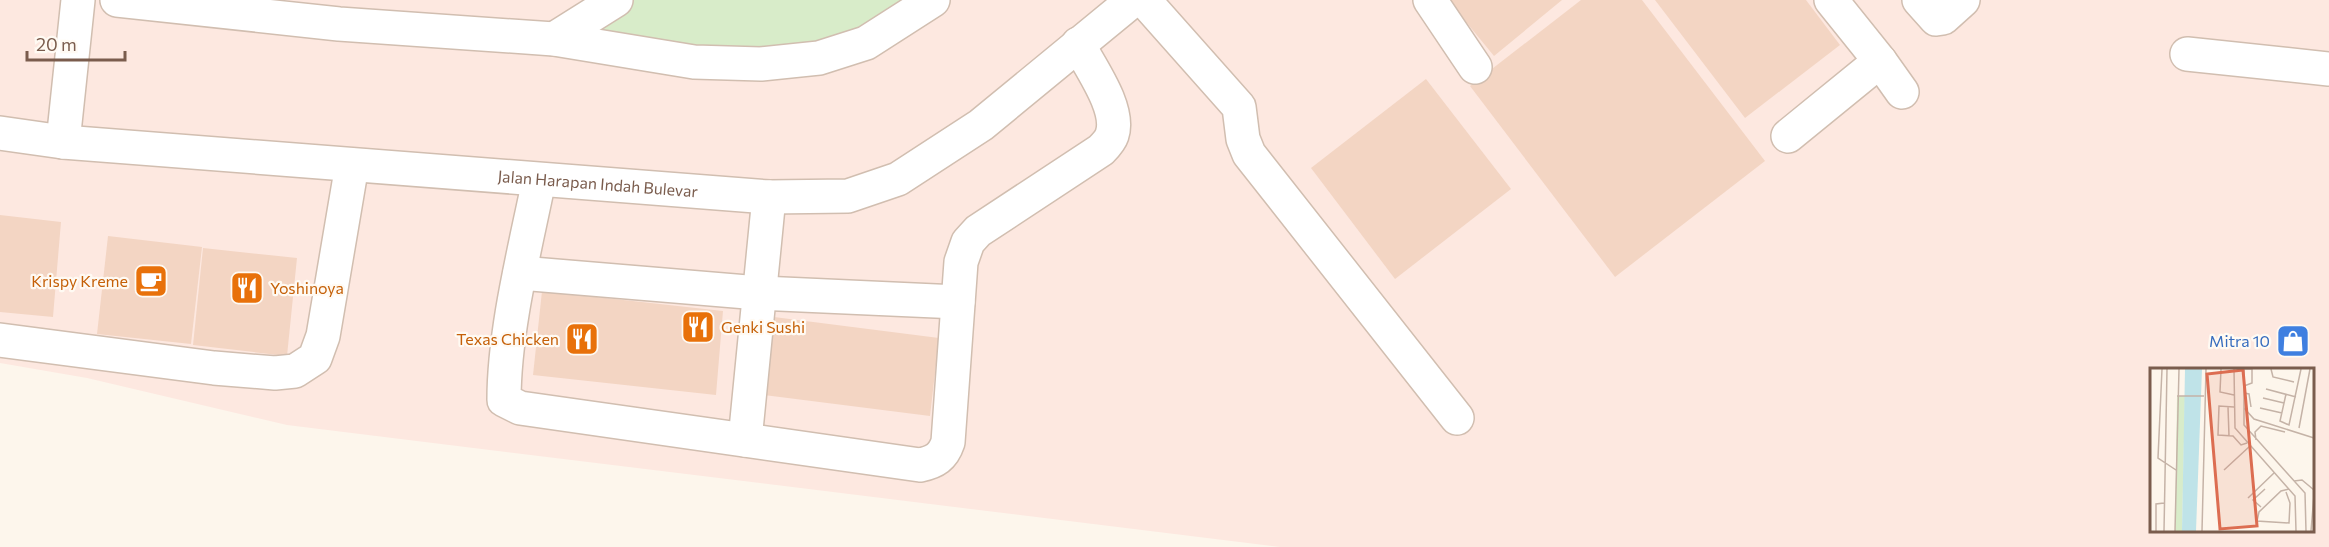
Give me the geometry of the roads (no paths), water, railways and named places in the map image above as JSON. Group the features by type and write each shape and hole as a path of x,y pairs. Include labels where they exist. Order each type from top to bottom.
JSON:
{"street":[{"path":"63,142 78,0"},
{"path":"117,0 340,12 554,39 694,62 761,64 819,58 866,43 933,0"},
{"path":"554,39 616,0"},
{"name":"Jalan Harapan Indah Bulevar","path":"0,133 63,142 539,180 769,197 848,196 898,179 981,125 1133,0"},
{"path":"1144,0 1239,107 1243,139 1250,153 1457,418"},
{"path":"1430,0 1475,67"},
{"path":"1831,0 1902,92"},
{"path":"1919,0 1936,19 1943,18 1963,0"},
{"path":"539,180 520,273 504,373 504,400 520,408 920,465 938,459 945,452 948,442 961,262 968,242 978,231 1101,150 1112,135 1114,123 1111,107 1078,44"},
{"path":"2187,54 2329,69"},
{"path":"1788,135 1880,61"},
{"path":"0,340 214,368 275,373 295,370 315,358 324,336 352,165"},
{"path":"745,440 769,197"},
{"path":"520,273 759,293 958,302"}],"place":[{"name":"Krispy Kreme","path":"151,281"},
{"name":"Yoshinoya","path":"247,288"},
{"name":"Genki Sushi","path":"698,327"},
{"name":"Texas Chicken","path":"582,339"},
{"name":"Mitra 10","path":"2293,341"}]}
